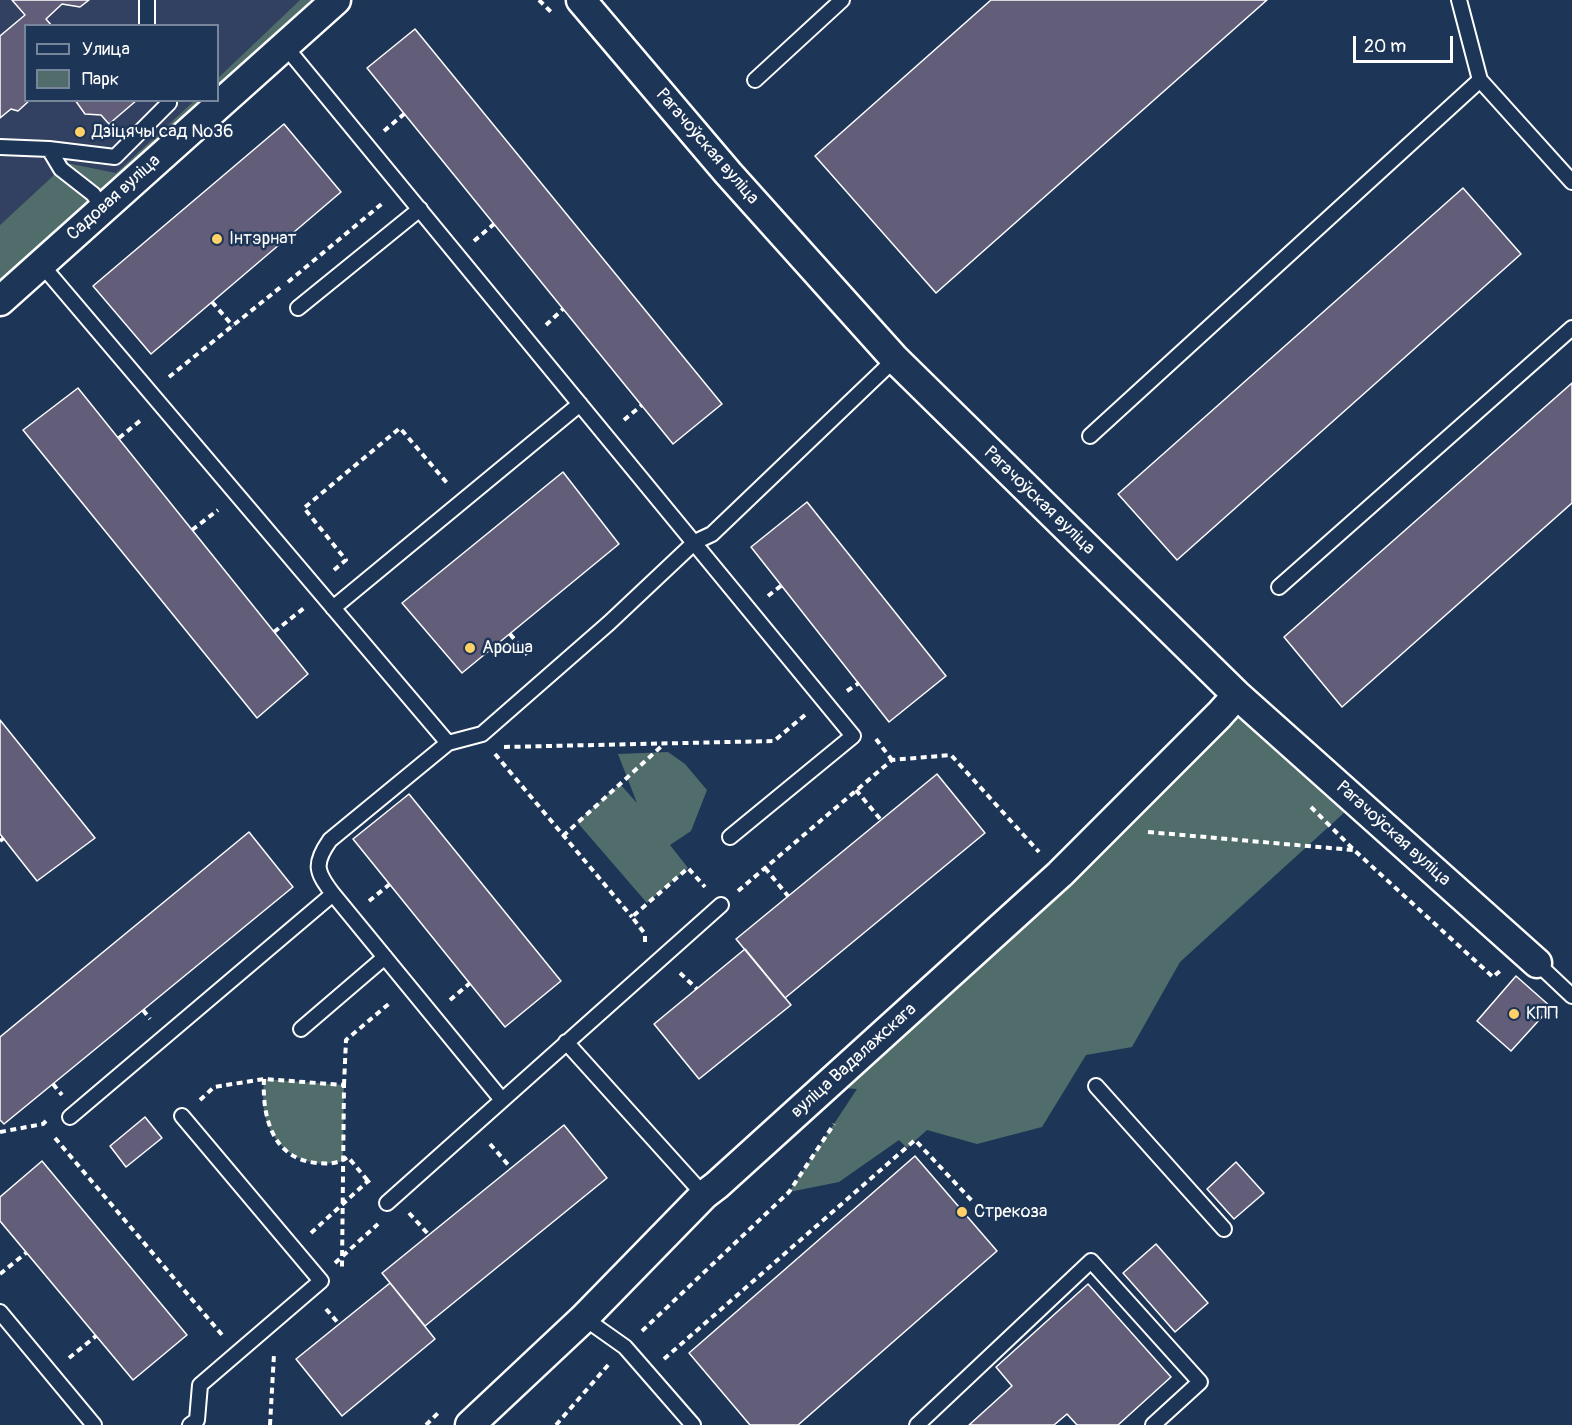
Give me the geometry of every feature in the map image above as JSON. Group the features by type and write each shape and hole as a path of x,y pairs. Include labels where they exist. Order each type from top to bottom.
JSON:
{"street":[{"name":"Садовая вуліца","path":"0,301 336,0"},
{"name":"Рагачоўская вуліца","path":"581,0 728,173 895,359 1237,695 1531,957"},
{"name":"вуліца Вадалажскага","path":"470,1425 584,1318 704,1195 1059,874 1237,695"}],"lane":[{"path":"147,0 147,24"},
{"path":"755,80 842,0"},
{"path":"1459,0 1480,80 1572,182"},
{"path":"285,46 853,736 730,837"},
{"path":"1090,436 1480,80"},
{"path":"0,147 49,149 116,157 168,102"},
{"path":"49,149 61,169 93,195 103,208"},
{"path":"298,308 420,210"},
{"path":"41,264 448,743"},
{"path":"1279,587 1572,328"},
{"path":"502,1100 333,894 321,877 318,866 320,854 330,840 448,743 482,734 609,623 695,542 712,534 895,359"},
{"path":"333,608 580,404"},
{"path":"70,1117 333,894"},
{"path":"387,1203 721,905"},
{"path":"301,1029 385,957"},
{"path":"1531,957 1572,996"},
{"path":"566,1042 704,1195"},
{"path":"1096,1086 1224,1229"},
{"path":"182,1116 321,1281 200,1385 196,1423"},
{"path":"917,1425 1090,1262 1200,1382 1153,1425"},
{"path":"0,1312 94,1425"},
{"path":"584,1318 625,1347 693,1425"}],"path":[{"path":"378,137 404,114"},
{"path":"150,392 389,198"},
{"path":"469,245 494,224"},
{"path":"212,302 233,326"},
{"path":"541,331 563,309"},
{"path":"619,424 642,405"},
{"path":"118,438 143,418"},
{"path":"314,586 346,560 304,508 400,428 462,501"},
{"path":"192,530 219,509"},
{"path":"764,599 782,585"},
{"path":"274,632 304,607"},
{"path":"510,634 530,658"},
{"path":"522,664 539,650"},
{"path":"841,696 859,683"},
{"path":"500,747 774,741 824,700"},
{"path":"563,836 665,743"},
{"path":"490,748 632,917"},
{"path":"721,905 892,760 951,755 1059,874"},
{"path":"856,790 881,820"},
{"path":"1138,831 1354,850 1493,977 1531,957"},
{"path":"765,868 789,896"},
{"path":"361,908 390,884"},
{"path":"680,973 697,989"},
{"path":"443,1006 470,983"},
{"path":"341,1273 346,1040 409,987"},
{"path":"182,1116 214,1087 264,1079 344,1085"},
{"path":"264,1079 263,1101 267,1122 277,1140 292,1156 310,1163 329,1165 348,1157 368,1181"},
{"path":"0,1132 43,1124 227,1341"},
{"path":"648,1373 915,1140 974,1203"},
{"path":"489,1142 511,1168"},
{"path":"408,1212 429,1235"},
{"path":"0,1274 26,1253"},
{"path":"319,1301 339,1324"},
{"path":"69,1358 96,1336"},
{"path":"556,1425 625,1347"},
{"path":"270,1425 274,1353"},
{"path":"426,1425 443,1408"}],"shaded area":[{"name":"Дзіцячы сад №36","path":"0,0 300,0 219,77 219,24 24,24 24,102 193,102 116,173 67,163 0,225"}],"green space":[{"path":"300,0 319,0 219,93 219,77"},
{"path":"193,102 209,102 0,292 0,225 67,163 116,173"},
{"path":"1237,695 1357,801 1180,962 1132,1047 1086,1055 1042,1127 977,1144 927,1130 907,1148 899,1140 839,1182 789,1192 857,1089 844,1088"},
{"path":"668,752 685,764 707,790 691,831 670,845 688,868 647,903 577,822 620,784 637,803 618,754"},
{"path":"264,1079 344,1085 343,1161 319,1163 308,1161 297,1157 279,1143 272,1134 265,1117"}],"building":[{"path":"12,0 89,0 80,7 62,4 46,19 50,24 24,24 24,102 28,102 18,111 11,109 0,118 0,36 25,15"},
{"path":"991,0 1267,0 936,293 815,156"},
{"path":"415,29 722,404 673,444 367,68"},
{"path":"76,102 135,102 109,124 101,115 85,114"},
{"name":"Інтэрнат","path":"284,124 341,192 151,354 93,286"},
{"path":"1463,188 1521,254 1177,560 1118,494"},
{"path":"1572,383 1572,503 1342,707 1284,637"},
{"path":"78,388 308,674 257,718 23,430"},
{"path":"563,472 619,544 462,673 402,603"},
{"path":"807,502 946,676 889,722 751,547"},
{"path":"0,720 95,838 37,881 0,834"},
{"path":"937,774 985,833 785,998 736,939"},
{"path":"409,794 561,981 505,1027 353,839"},
{"path":"249,832 293,887 4,1124 0,1120 0,1037"},
{"path":"745,949 791,1005 699,1079 654,1024"},
{"name":"КПП","path":"1516,976 1551,1007 1511,1051 1477,1021"},
{"path":"145,1117 162,1138 126,1167 110,1146"},
{"path":"564,1125 607,1178 425,1326 382,1273"},
{"path":"915,1156 997,1251 798,1425 750,1425 689,1353"},
{"path":"42,1161 187,1335 133,1380 0,1221 0,1197"},
{"path":"1236,1162 1264,1193 1234,1219 1207,1189"},
{"path":"1156,1244 1208,1303 1175,1332 1123,1273"},
{"path":"390,1283 435,1339 342,1416 296,1359"},
{"path":"1088,1284 1171,1377 1118,1425 1077,1425 1067,1414 1054,1425 969,1425 1012,1386 996,1367"}],"place":[{"name":"Дзіцячы сад №36","path":"80,132"},
{"name":"Інтэрнат","path":"217,239"},
{"name":"Ароша","path":"470,648"},
{"name":"КПП","path":"1514,1014"},
{"name":"Стрекоза","path":"962,1212"}]}
